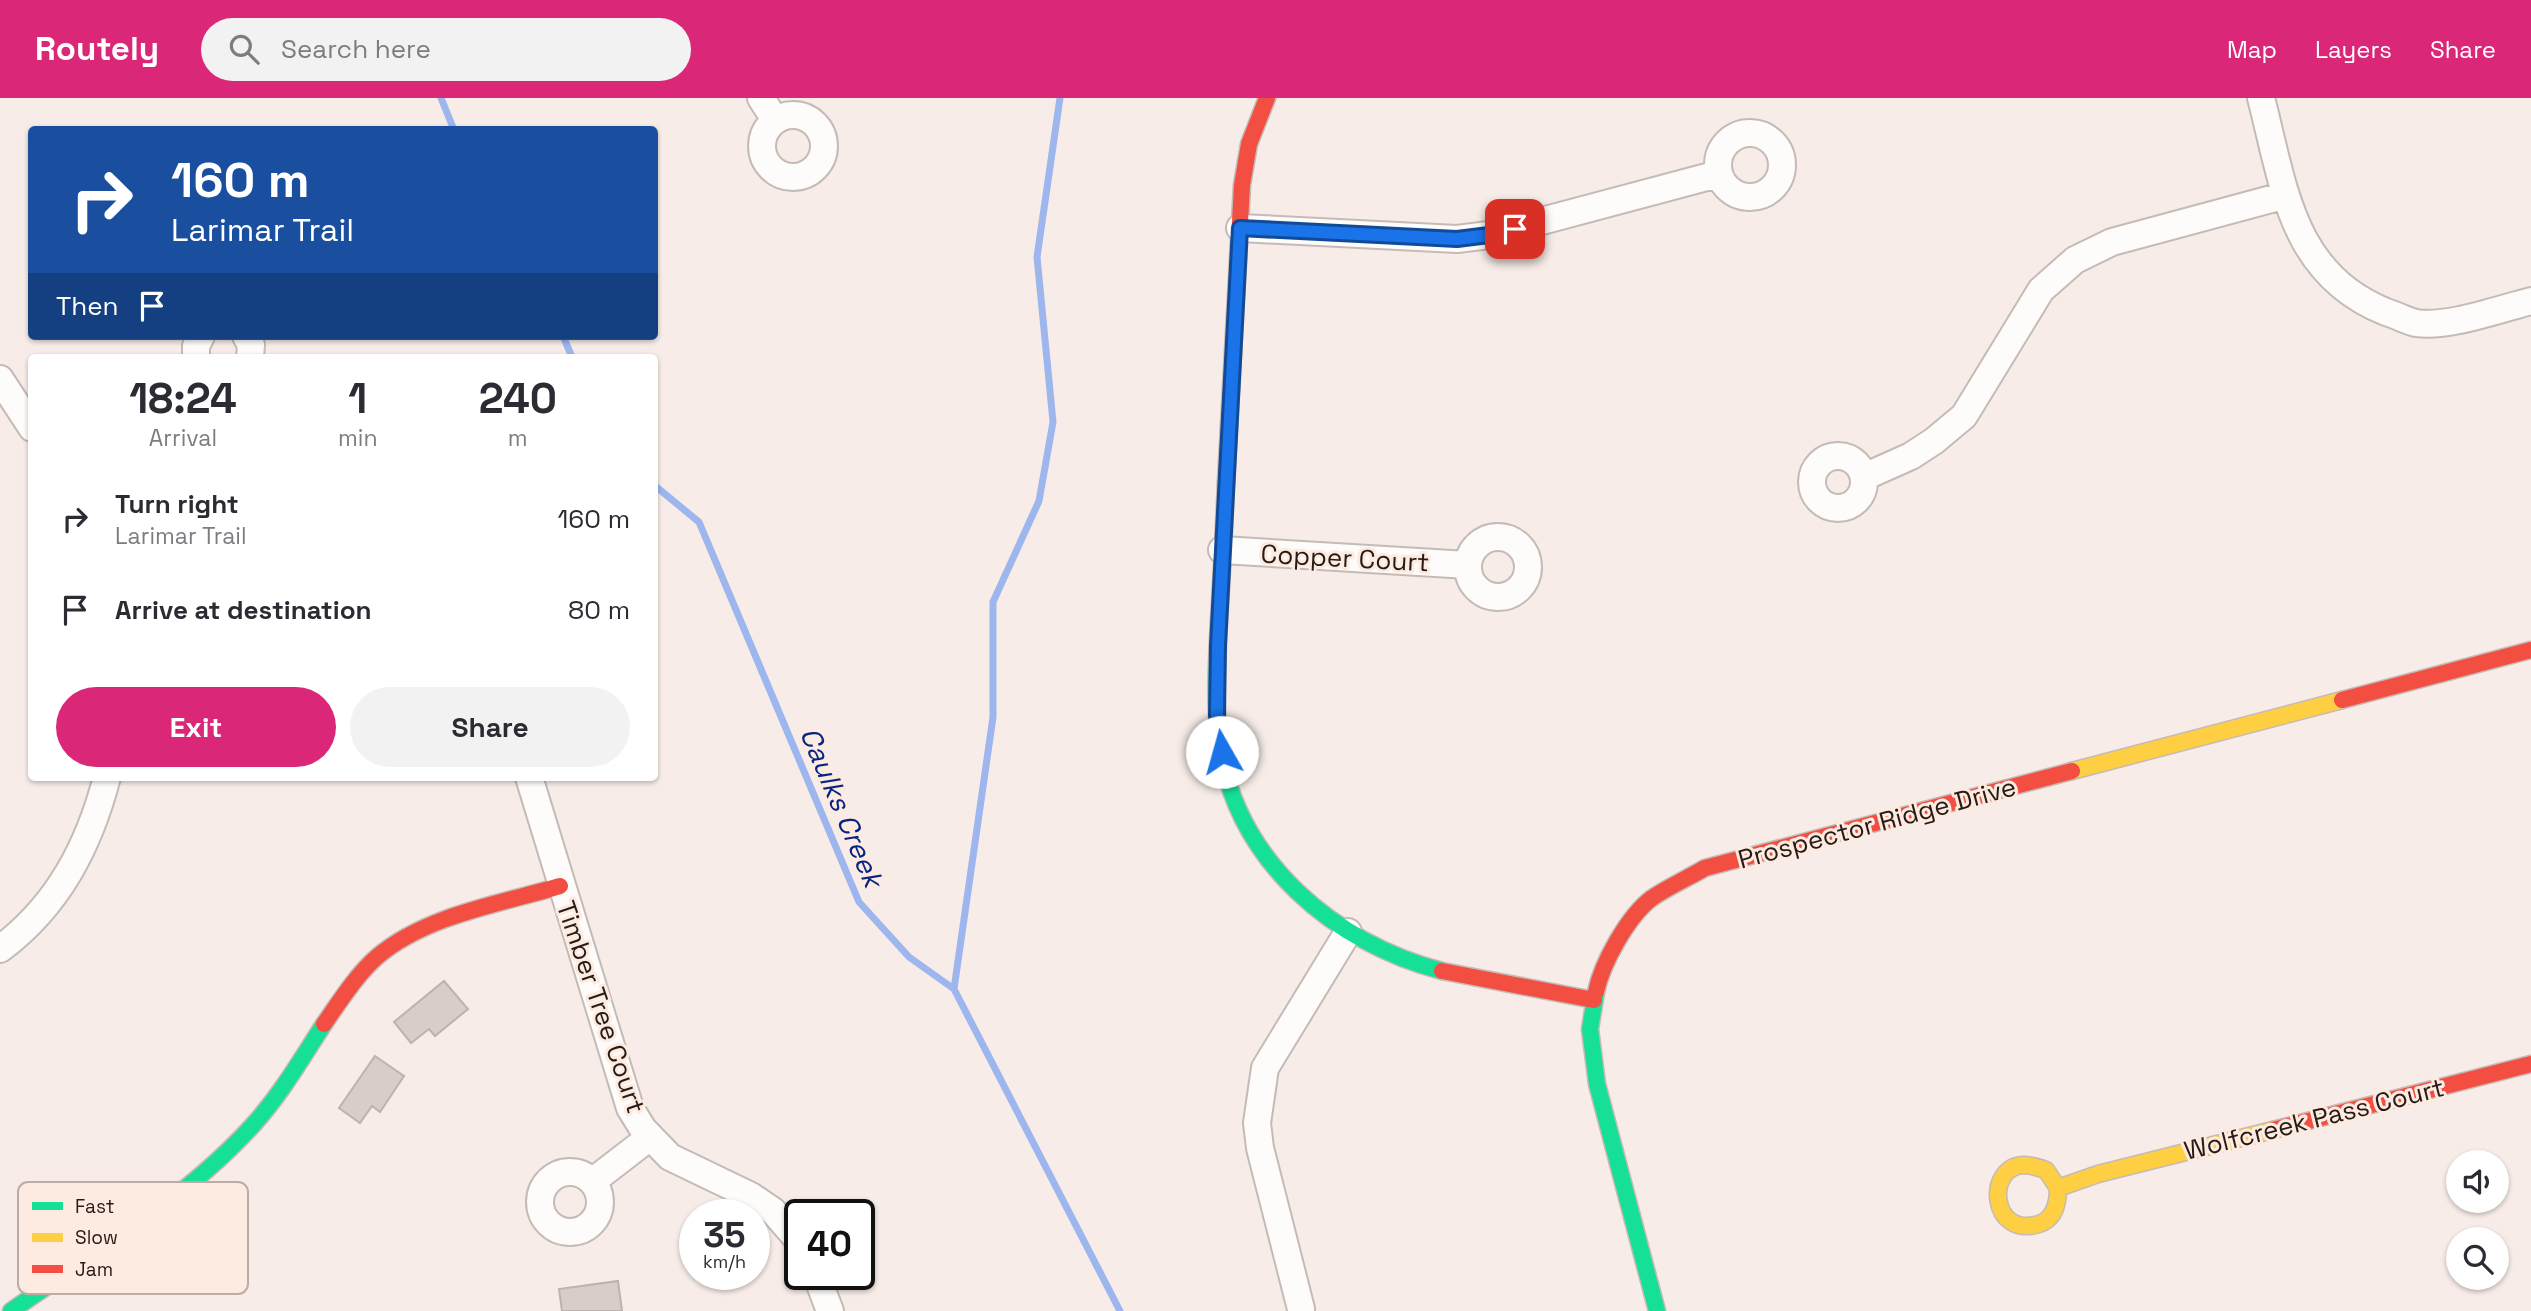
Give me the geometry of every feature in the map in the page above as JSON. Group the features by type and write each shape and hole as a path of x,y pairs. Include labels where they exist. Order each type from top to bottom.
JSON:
{"street":[{"path":"1267,98 1249,144 1242,185 1222,550 1217,715 1228,780 1241,813 1274,869 1320,915 1348,932 1408,961 1594,1000"},
{"path":"2261,98 2286,195 2307,248 2324,272 2367,304 2417,323 2445,322 2531,301"},
{"path":"1240,228 1457,239 1479,237 1718,174"},
{"path":"1864,477 1911,456 1934,441 1964,415 2041,290 2075,260 2112,242 2286,195"},
{"path":"0,379 28,421"},
{"name":"Copper Court","path":"1222,550 1468,565"},
{"name":"Prospector Ridge Drive","path":"1657,1311 1597,1084 1590,1029 1594,1000 1609,957 1628,923 1651,899 1705,869 2531,650"},
{"path":"0,949 44,910 71,873 99,808 106,781"},
{"name":"Timber Tree Court","path":"530,781 560,886 630,1108 650,1137 670,1157 751,1196 773,1211 784,1224"},
{"path":"189,1182 254,1124 342,997 380,954 404,939 434,926 560,886"},
{"path":"1304,1310 1260,1148 1257,1123 1260,1093 1265,1068 1276,1046 1348,932"},
{"name":"Wolfcreek Pass Court","path":"2058,1188 2098,1174 2531,1064"},
{"path":"593,1181 650,1137"},
{"path":"822,1290 830,1311"},
{"path":"11,1311 35,1294"}],"building":[{"path":"444,981 468,1009 435,1036 429,1029 411,1043 394,1022"},
{"path":"375,1056 404,1076 380,1112 372,1106 360,1123 339,1108"},
{"path":"618,1281 622,1311 562,1311 559,1289"}],"waterway":[{"name":"Caulks Creek","path":"441,98 452,126"},
{"path":"954,989 993,717 993,602 1039,501 1053,422 1037,257 1060,98"},
{"name":"Caulks Creek","path":"565,340 571,354"},
{"name":"Caulks Creek","path":"658,488 699,522 859,902 909,957 954,989 1120,1311"}],"traffic: fast":[{"path":"1226,482 1217,652 1217,716 1220,747 1230,788 1247,827 1270,861 1297,892 1329,918 1364,940 1402,958 1442,971"},
{"path":"1596,992 1590,1029 1597,1084 1657,1311"},
{"path":"193,1182 253,1125 273,1101 324,1024"},
{"path":"11,1311 36,1294"}],"traffic: slow":[{"path":"2072,771 2342,700"},
{"path":"2058,1188 2052,1214 2039,1224 2023,1226 2010,1221 2002,1212 1998,1200 2003,1177 2011,1168 2024,1165 2046,1170 2058,1188 2098,1174 2273,1130"}],"traffic: jam":[{"path":"1226,482 1242,185 1249,144 1267,98"},
{"path":"2342,700 2531,650"},
{"path":"1596,992 1610,954 1634,916 1652,898 1705,868 2072,771"},
{"path":"324,1024 363,971 397,942 465,912 560,886"},
{"path":"1442,971 1594,1000"},
{"path":"2273,1130 2531,1064"}],"route":[{"path":"1222,752 1217,715 1218,645 1240,228 1457,239 1515,229"}]}
